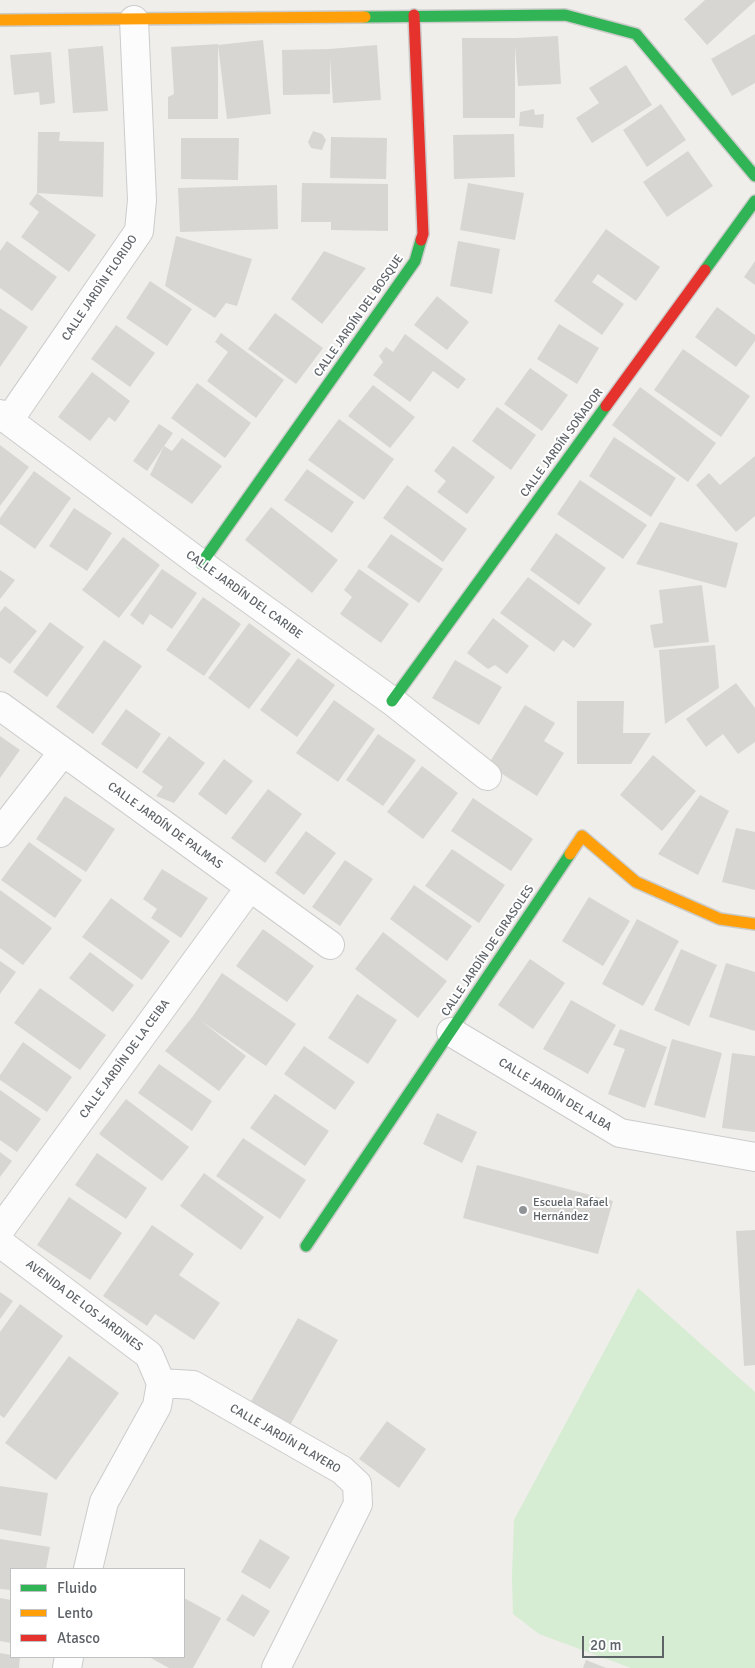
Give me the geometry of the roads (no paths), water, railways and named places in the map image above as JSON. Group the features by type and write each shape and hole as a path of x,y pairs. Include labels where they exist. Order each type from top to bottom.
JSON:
{"street":[{"name":"CALLE JARDÍN DEL BOSQUE","path":"201,564 415,261 423,234 414,15"},
{"path":"0,20 565,15 636,34 755,176"},
{"name":"CALLE JARDÍN FLORIDO","path":"5,417 139,231 142,200 134,20"},
{"name":"CALLE JARDÍN SOÑADOR","path":"392,701 755,202"},
{"name":"CALLE JARDÍN DEL CARIBE","path":"5,417 201,564 392,701 487,776"},
{"name":"CALLE JARDÍN DE PALMAS","path":"0,706 330,945"},
{"path":"0,833 63,752"},
{"name":"CALLE JARDÍN DE GIRASOLES","path":"306,1246 582,836 636,882 720,919 755,924"},
{"name":"CALLE JARDÍN DE LA CEIBA","path":"0,1230 250,888"},
{"name":"CALLE JARDÍN DEL ALBA","path":"451,1032 620,1134 755,1157"},
{"name":"AVENIDA DE LOS JARDINES","path":"0,1243 149,1355 161,1383"},
{"path":"88,1568 104,1502 157,1406 161,1383"},
{"name":"CALLE JARDÍN PLAYERO","path":"161,1383 193,1385 342,1470 357,1484 358,1504 276,1668"}],"place":[{"name":"Escuela Rafael Hernández","path":"523,1210"}]}
